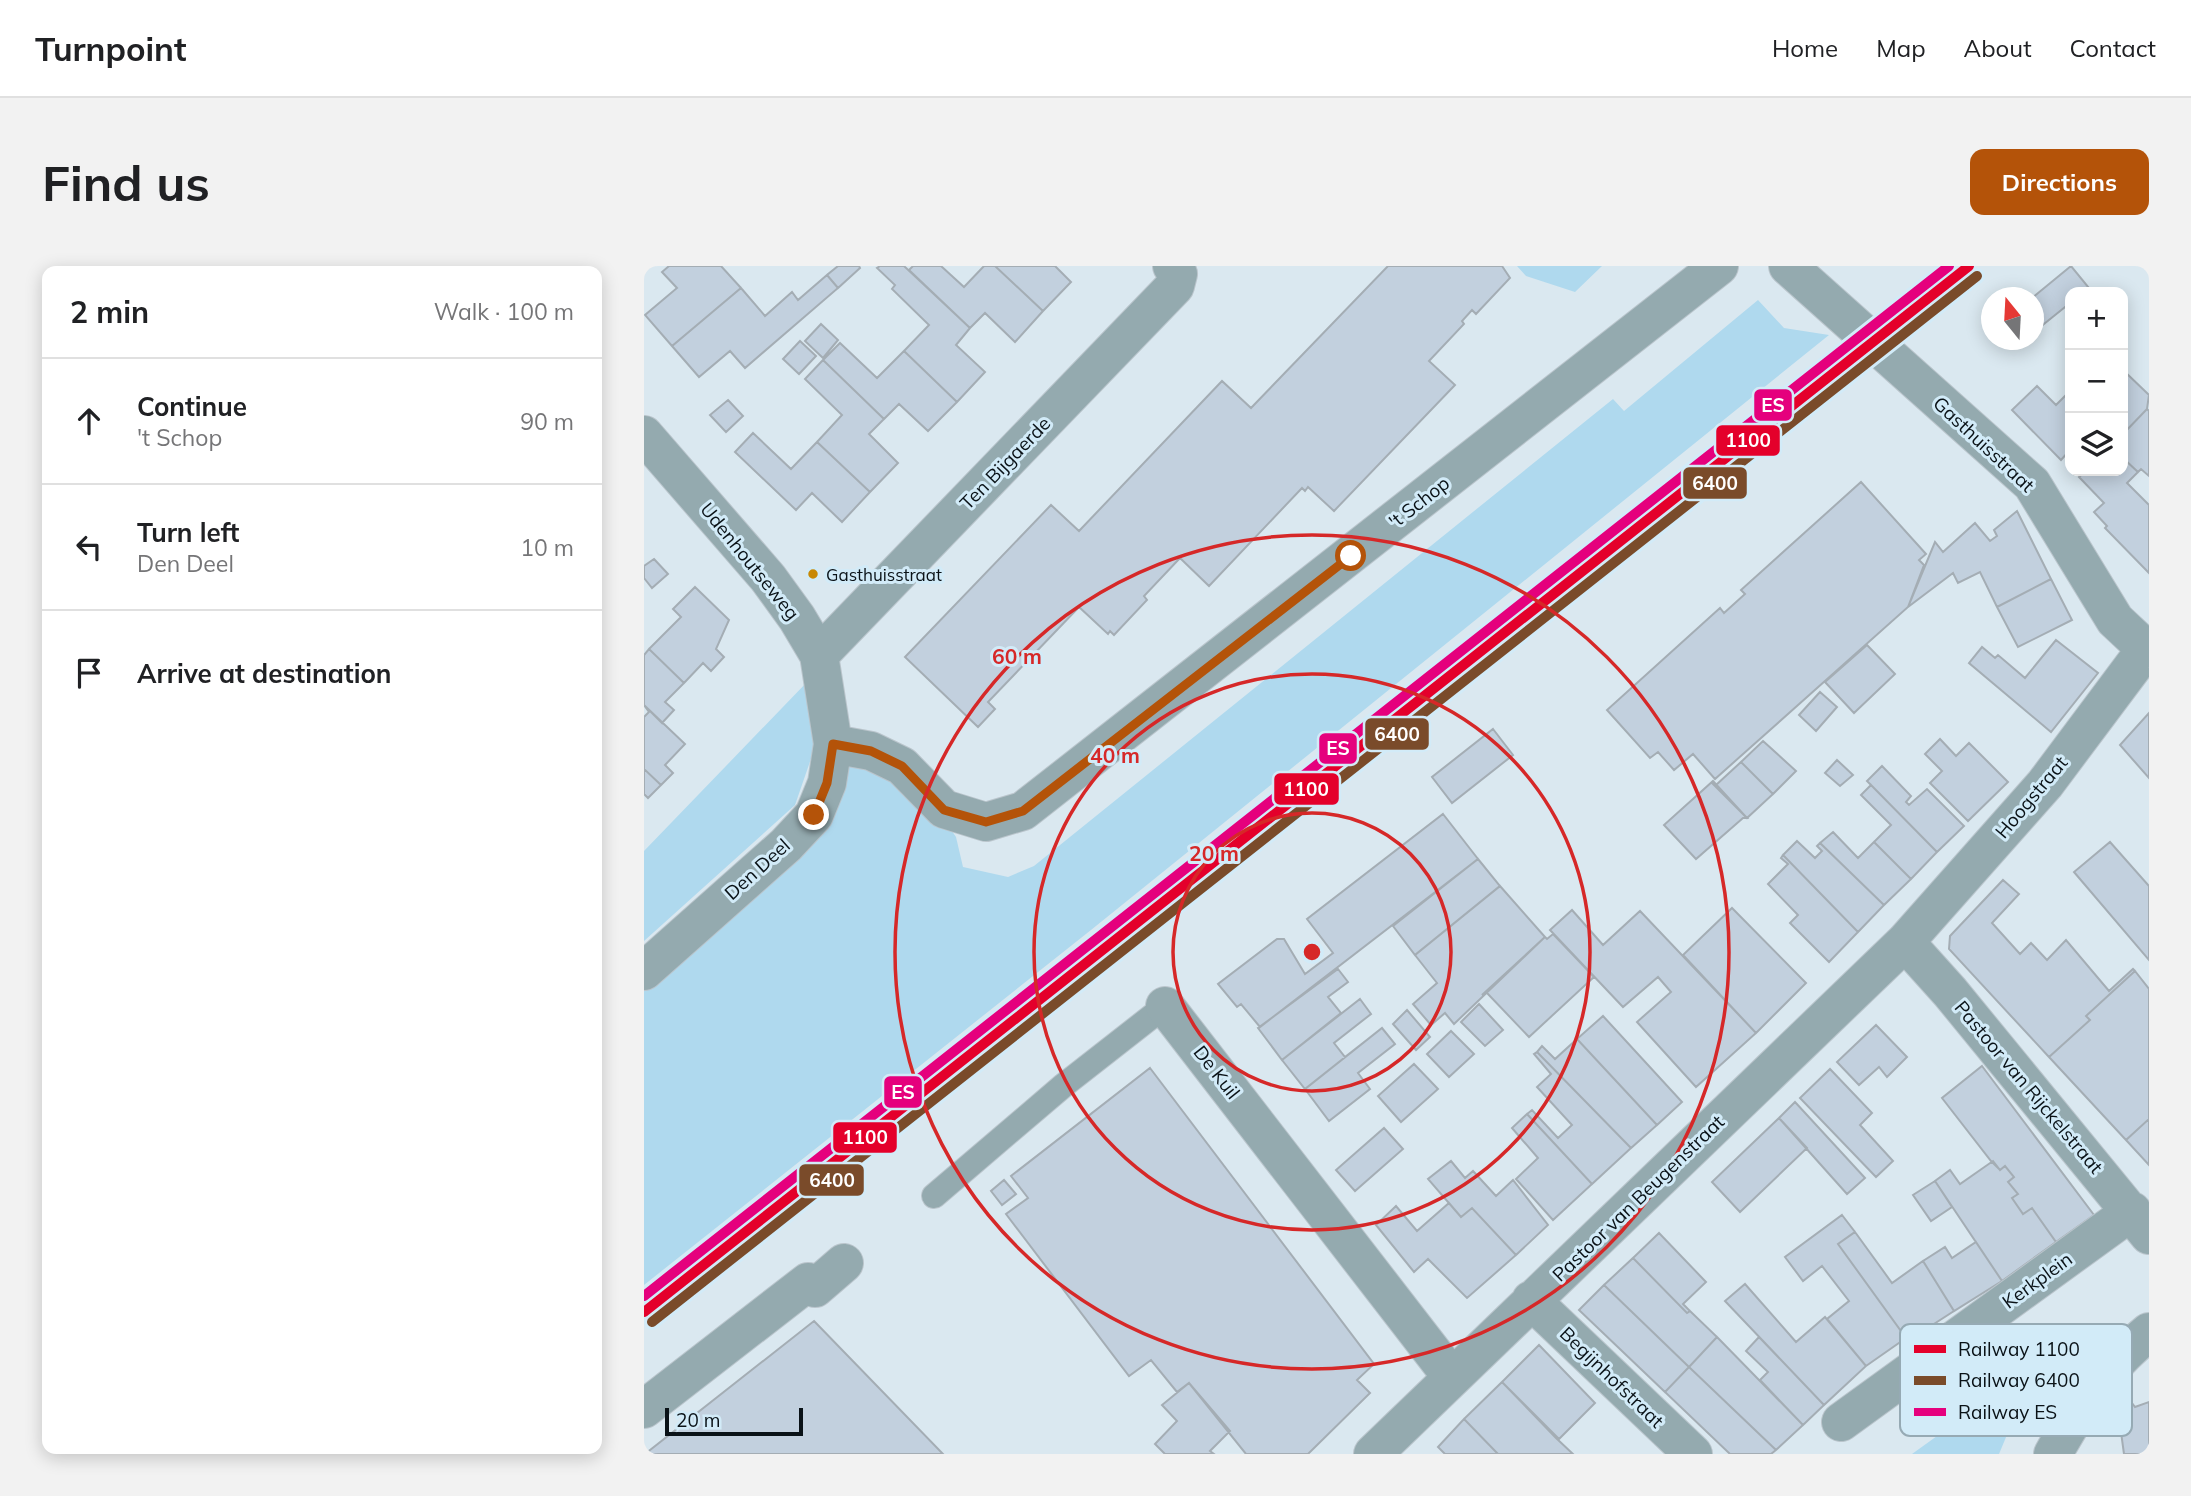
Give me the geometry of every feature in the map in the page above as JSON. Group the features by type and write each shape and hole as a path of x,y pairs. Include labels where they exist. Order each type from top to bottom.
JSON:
{"street":[{"name":"Ten Bijgaerde","path":"819,655 1175,286 1178,274 1172,266"},
{"name":"'t Schop","path":"833,744 871,751 902,766 944,810 986,822 1023,811 1719,266"},
{"name":"Gasthuisstraat","path":"1799,269 2032,484 2115,620 2147,647"},
{"name":"Udenhoutseweg","path":"644,435 768,578 819,655 833,744"},
{"name":"Hoogstraat","path":"1905,942 2045,784 2147,647"},
{"name":"Den Deel","path":"644,971 786,845 814,815 827,783 833,744"},
{"name":"Pastoor van Rijckelstraat","path":"1905,942 1959,1002 2140,1223"},
{"name":"Pastoor van Beugenstraat","path":"1373,1454 1905,942"},
{"name":"De Kuil","path":"1165,1006 1451,1377"},
{"name":"Kerkplein","path":"1988,1324 2140,1223"},
{"path":"644,1409 808,1282 815,1288 844,1263"},
{"name":"Begijnhofstraat","path":"1531,1300 1693,1454"},
{"path":"2132,1346 2149,1332"},
{"name":"Kerkplein","path":"1841,1422 1900,1383"},
{"path":"2053,1454 2063,1436"}],"lane":[{"name":"De Kuil","path":"934,1196 1064,1085 1165,1006"}],"shaded area":[{"path":"1517,266 1602,266 1575,292 1526,276"},
{"path":"1758,300 1784,328 1829,335 1091,930 644,1285 644,982 849,764 901,755 956,837 963,867 1008,877 1034,866 1613,399 1624,411"},
{"path":"808,681 815,715 814,750 795,805 644,941 644,851"},
{"path":"1937,1436 2006,1436 1999,1454 1912,1454"}],"building":[{"path":"669,266 721,266 741,288 672,346 645,315 677,288 662,272"},
{"path":"838,266 860,268 838,288 827,275"},
{"path":"904,266 970,328 956,345 985,372 957,402 904,351 929,325 892,289 895,285 877,268"},
{"path":"913,266 941,266 964,287 984,266 995,266 1043,311 1015,342 985,313 970,328 909,270"},
{"path":"995,266 1055,266 1071,282 1043,311"},
{"path":"1388,266 1502,266 1510,278 1476,314 1472,310 1462,321 1464,324 1429,361 1455,385 1334,511 1308,487 1305,491 1302,488 1209,586 1180,558 1144,596 1147,600 1114,635 1110,631 1108,634 1079,607 988,702 995,709 978,727 905,657 1051,505 1079,531 1222,381 1251,408"},
{"path":"2071,266 2088,287 2065,287 2065,307 2044,324 2044,288"},
{"path":"827,275 838,288 745,368 730,351 699,377 672,346 741,288 765,316 792,292 798,300"},
{"path":"821,324 838,340 823,358 805,341"},
{"path":"800,341 816,356 799,374 783,359"},
{"path":"840,343 877,378 904,351 957,402 928,431 899,404 884,419 823,360"},
{"path":"823,360 884,419 869,434 898,463 870,492 817,442 842,415 805,379"},
{"path":"2128,375 2149,395 2147,409 2128,429"},
{"path":"2037,386 2056,405 2065,396 2065,456 2061,460 2012,410"},
{"path":"728,400 743,416 726,432 710,415"},
{"path":"2147,409 2149,411 2149,476 2141,469 2138,472 2128,463 2128,429"},
{"path":"753,433 791,469 817,442 870,492 842,522 812,493 796,510 735,452"},
{"path":"2128,463 2138,472 2127,483 2149,505 2149,573 2105,528 2107,526 2094,512 2104,503 2079,477 2128,476"},
{"path":"1861,482 1926,554 1919,560 1924,565 1908,607 1715,779 1693,754 1674,770 1658,752 1650,758 1607,710 1720,608 1724,613 1745,594 1741,590"},
{"path":"2017,511 2051,579 1997,607 1980,572 1958,583 1953,573 1908,607 1935,542 1943,552 1975,523 1990,541 1997,536 1994,530"},
{"path":"654,559 668,574 652,588 644,578 644,566"},
{"path":"2051,579 2072,620 2018,647 1997,607"},
{"path":"695,587 729,620 716,649 724,657 711,671 703,663 684,683 649,649 681,617 673,609"},
{"path":"2056,640 2098,673 2051,732 1969,663 1982,647 1995,658 1998,655 2025,678"},
{"path":"1867,645 1895,674 1854,713 1825,682"},
{"path":"649,649 684,683 665,702 674,710 662,723 644,705 644,655"},
{"path":"1820,692 1837,707 1816,731 1799,715"},
{"path":"644,705 685,744 665,765 673,773 661,785 644,769 644,717 649,712"},
{"path":"2149,713 2149,778 2120,745"},
{"path":"1493,729 1513,755 1452,803 1432,777"},
{"path":"1940,739 1956,756 1969,743 2008,782 1968,821 1930,783 1942,771 1925,754"},
{"path":"1763,741 1796,771 1773,794 1741,762"},
{"path":"1837,760 1853,775 1840,786 1825,773"},
{"path":"1741,762 1773,794 1747,818 1712,783 1716,785"},
{"path":"1882,766 1911,796 1906,802 1909,805 1927,789 1964,826 1937,852 1867,781"},
{"path":"644,769 661,785 648,798 644,794"},
{"path":"1713,781 1747,818 1743,818 1696,859 1664,825"},
{"path":"1871,785 1937,852 1911,879 1874,842 1891,825 1861,795"},
{"path":"1443,814 1478,859 1260,1027 1241,1004 1237,1007 1218,984 1277,939 1284,939 1305,974 1333,953 1307,919"},
{"path":"1833,832 1858,858 1874,842 1911,879 1884,905 1820,843"},
{"path":"1797,841 1815,858 1822,851 1817,846 1820,843 1884,905 1858,932 1783,855"},
{"path":"2110,842 2149,886 2149,960 2074,872"},
{"path":"1783,855 1858,932 1829,962 1790,923 1798,915 1768,884 1788,864 1781,858"},
{"path":"1478,859 1500,886 1415,955 1393,926"},
{"path":"2003,880 2019,894 1992,923 2020,954 2031,943 2047,960 2066,940 2109,991 2133,969 2135,971 2086,1016 2090,1020 2049,1057 1949,949 1950,936"},
{"path":"1500,886 1545,937 1454,1024 1445,1013 1431,1025 1413,1004 1437,983 1415,955"},
{"path":"1732,908 1806,983 1756,1033 1683,955"},
{"path":"1572,910 1603,945 1640,911 1756,1033 1696,1087 1637,1022 1671,992 1658,977 1623,1007 1550,930"},
{"path":"1553,934 1594,977 1529,1037 1487,993 1482,995 1545,937 1547,939"},
{"path":"1338,969 1348,982 1328,997 1341,1013 1282,1060 1258,1028"},
{"path":"2135,971 2149,989 2149,1119 2126,1140 2049,1057 2090,1020 2086,1016"},
{"path":"1360,999 1371,1014 1334,1043 1345,1057 1382,1028 1305,1089 1282,1060"},
{"path":"1479,1004 1503,1030 1485,1046 1461,1022"},
{"path":"1407,1010 1430,1037 1416,1050 1393,1024"},
{"path":"1603,1016 1682,1102 1657,1125 1577,1039"},
{"path":"1876,1025 1907,1057 1887,1077 1879,1067 1859,1085 1837,1062"},
{"path":"1382,1028 1395,1044 1358,1073 1370,1089 1329,1121 1305,1089"},
{"path":"1451,1031 1474,1054 1449,1077 1427,1054"},
{"path":"1577,1039 1657,1125 1631,1148 1537,1052 1542,1046 1555,1059"},
{"path":"1537,1052 1631,1148 1592,1184 1527,1114 1532,1110 1558,1138 1572,1125 1537,1087 1551,1074 1534,1054"},
{"path":"1414,1064 1438,1089 1401,1122 1378,1096"},
{"path":"1982,1066 2094,1215 2056,1242 2032,1208 2023,1214 2012,1198 2018,1194 2008,1182 2014,1177 2005,1166 2000,1170 1991,1161 1942,1098"},
{"path":"1150,1068 1374,1364 1357,1380 1370,1393 1308,1454 1246,1454 1189,1383 1177,1392 1151,1360 1129,1376 1006,1214 1028,1198 1011,1176"},
{"path":"1830,1069 1872,1113 1860,1125 1893,1161 1876,1177 1800,1098"},
{"path":"1795,1102 1865,1178 1847,1194 1779,1118"},
{"path":"1527,1114 1592,1184 1553,1220 1516,1179 1538,1158 1512,1128"},
{"path":"1779,1118 1807,1148 1740,1212 1712,1182"},
{"path":"2149,1119 2149,1165 2126,1140"},
{"path":"1384,1128 1403,1149 1355,1191 1336,1170"},
{"path":"1451,1161 1465,1178 1473,1171 1496,1196 1513,1180 1548,1225 1516,1255 1472,1208 1461,1217 1428,1179"},
{"path":"1993,1161 2000,1170 2005,1166 2014,1177 2008,1182 2018,1194 2012,1198 2023,1214 2032,1208 2056,1242 2002,1281 1935,1181 1950,1170 1960,1184"},
{"path":"1004,1180 1016,1194 1002,1205 991,1191"},
{"path":"1935,1181 1952,1207 1931,1221 1913,1195"},
{"path":"1449,1203 1461,1217 1472,1208 1516,1255 1467,1298 1428,1259 1414,1272 1376,1225 1396,1206 1417,1231"},
{"path":"1842,1215 1855,1232 1838,1244 1900,1330 1900,1342 1866,1366 1827,1319 1849,1301 1822,1266 1803,1281 1785,1257"},
{"path":"1855,1232 1892,1283 1923,1261 1954,1311 1934,1324 1900,1324 1900,1330 1838,1244"},
{"path":"1659,1233 1706,1282 1683,1304 1690,1311 1687,1313 1633,1258"},
{"path":"1976,1242 2002,1281 1954,1311 1923,1261 1945,1247 1952,1258"},
{"path":"1633,1258 1687,1313 1690,1311 1717,1337 1689,1367 1604,1285"},
{"path":"1745,1284 1796,1342 1825,1317 1866,1366 1824,1405 1725,1301"},
{"path":"1604,1285 1689,1367 1665,1392 1579,1310"},
{"path":"814,1321 943,1454 645,1454"},
{"path":"1717,1337 1803,1425 1776,1450 1689,1367"},
{"path":"1759,1337 1824,1405 1803,1425 1760,1380 1768,1372 1746,1351"},
{"path":"1539,1345 1595,1403 1559,1439 1502,1382"},
{"path":"1689,1367 1776,1450 1771,1454 1730,1454 1665,1392"},
{"path":"1502,1382 1573,1454 1498,1454 1464,1419"},
{"path":"1189,1383 1230,1431 1210,1451 1214,1454 1165,1454 1155,1444 1177,1421 1162,1405"},
{"path":"2149,1402 2149,1454 2124,1454 2122,1436 2132,1436 2132,1403 2135,1407"},
{"path":"1464,1419 1498,1454 1445,1454 1438,1447"}],"rail line":[{"name":"ES","path":"644,1296 1949,266"},
{"name":"1100","path":"644,1312 1969,266"},
{"name":"6400","path":"652,1322 1977,276"}],"place":[{"name":"Gasthuisstraat","path":"813,574"}],"route":[{"path":"814,815 827,783 833,744 871,751 902,766 944,810 986,822 1023,811 1351,556"}]}
